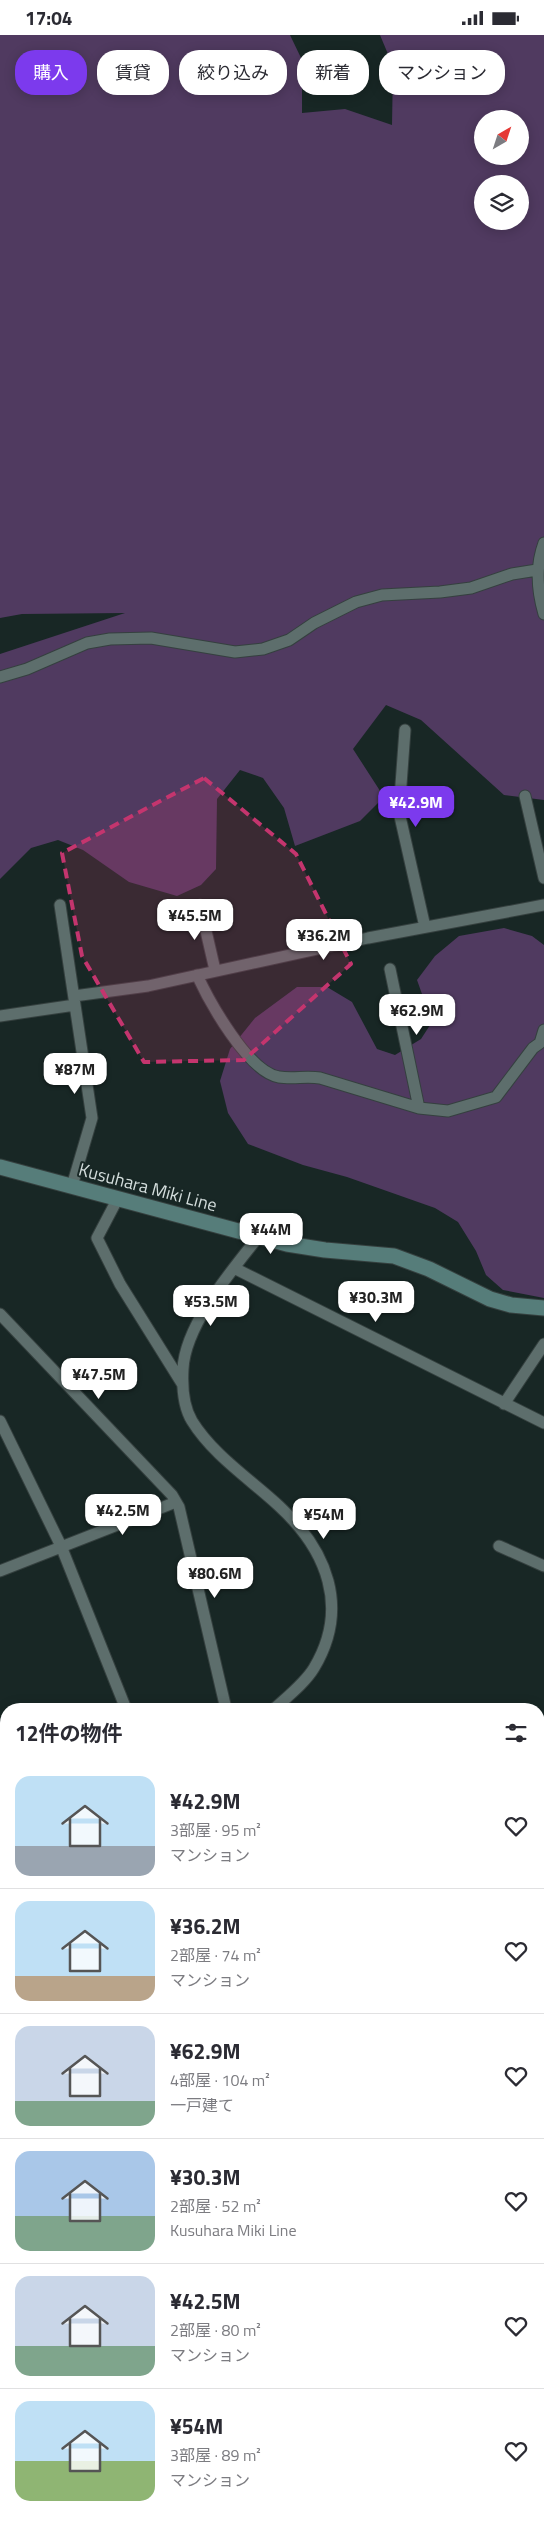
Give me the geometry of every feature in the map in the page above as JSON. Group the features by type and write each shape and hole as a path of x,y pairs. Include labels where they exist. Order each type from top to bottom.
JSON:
{"main road":[{"name":"Kusuhara Miki Line","path":"0,1167 259,1236 326,1250 394,1256 429,1269 490,1299 511,1305 544,1308"}],"street":[{"path":"544,543 537,570 539,594 544,614"},
{"path":"0,677 27,669 87,643 110,639 151,638 235,653 263,649 289,640 314,623 356,602 382,595 440,593 471,588 512,574 537,570"},
{"path":"405,730 399,812 425,927"},
{"path":"525,796 544,878"},
{"path":"60,905 92,1118 72,1186"},
{"path":"200,905 215,970"},
{"path":"0,1016 425,927 544,905"},
{"path":"390,969 419,1108"},
{"path":"196,975 207,997 239,1045 250,1059 270,1075 280,1077 320,1077 419,1108 448,1111 489,1101 496,1097 532,1047 543,1036"},
{"path":"118,1198 97,1238 120,1284 184,1387"},
{"path":"259,1236 234,1268 193,1331 187,1345 183,1369 184,1398 193,1423 221,1455 292,1519 312,1544 324,1565 330,1583 332,1603 330,1631 323,1650 314,1670 280,1703"},
{"path":"234,1268 544,1423"},
{"path":"0,1314 180,1507 225,1703"},
{"path":"504,1404 544,1344"},
{"path":"0,1421 61,1546 124,1703"},
{"path":"0,1571 176,1501"},
{"path":"499,1546 544,1566"}],"highlighted area":[{"path":"204,778 296,854 351,964 244,1060 144,1062 82,956 62,853"}],"shaded area":[{"path":"0,35 290,35 297,50 297,95 302,95 302,113 345,109 392,125 393,95 505,95 505,50 386,50 380,35 544,35 544,800 504,795 421,720 386,705 353,749 384,797 360,821 295,846 284,808 263,778 240,770 217,799 216,869 201,885 177,896 129,882 83,850 58,840 31,848 0,879 0,654 125,613 22,614 0,618"},
{"path":"504,928 532,936 544,945 544,1298 503,1290 486,1275 476,1251 458,1222 435,1208 347,1177 303,1165 248,1144 228,1113 220,1081 230,1049 255,1018 297,987 327,987 352,1002 377,1049 395,1055 421,1039 432,1022 417,980 435,956 459,936"}]}
